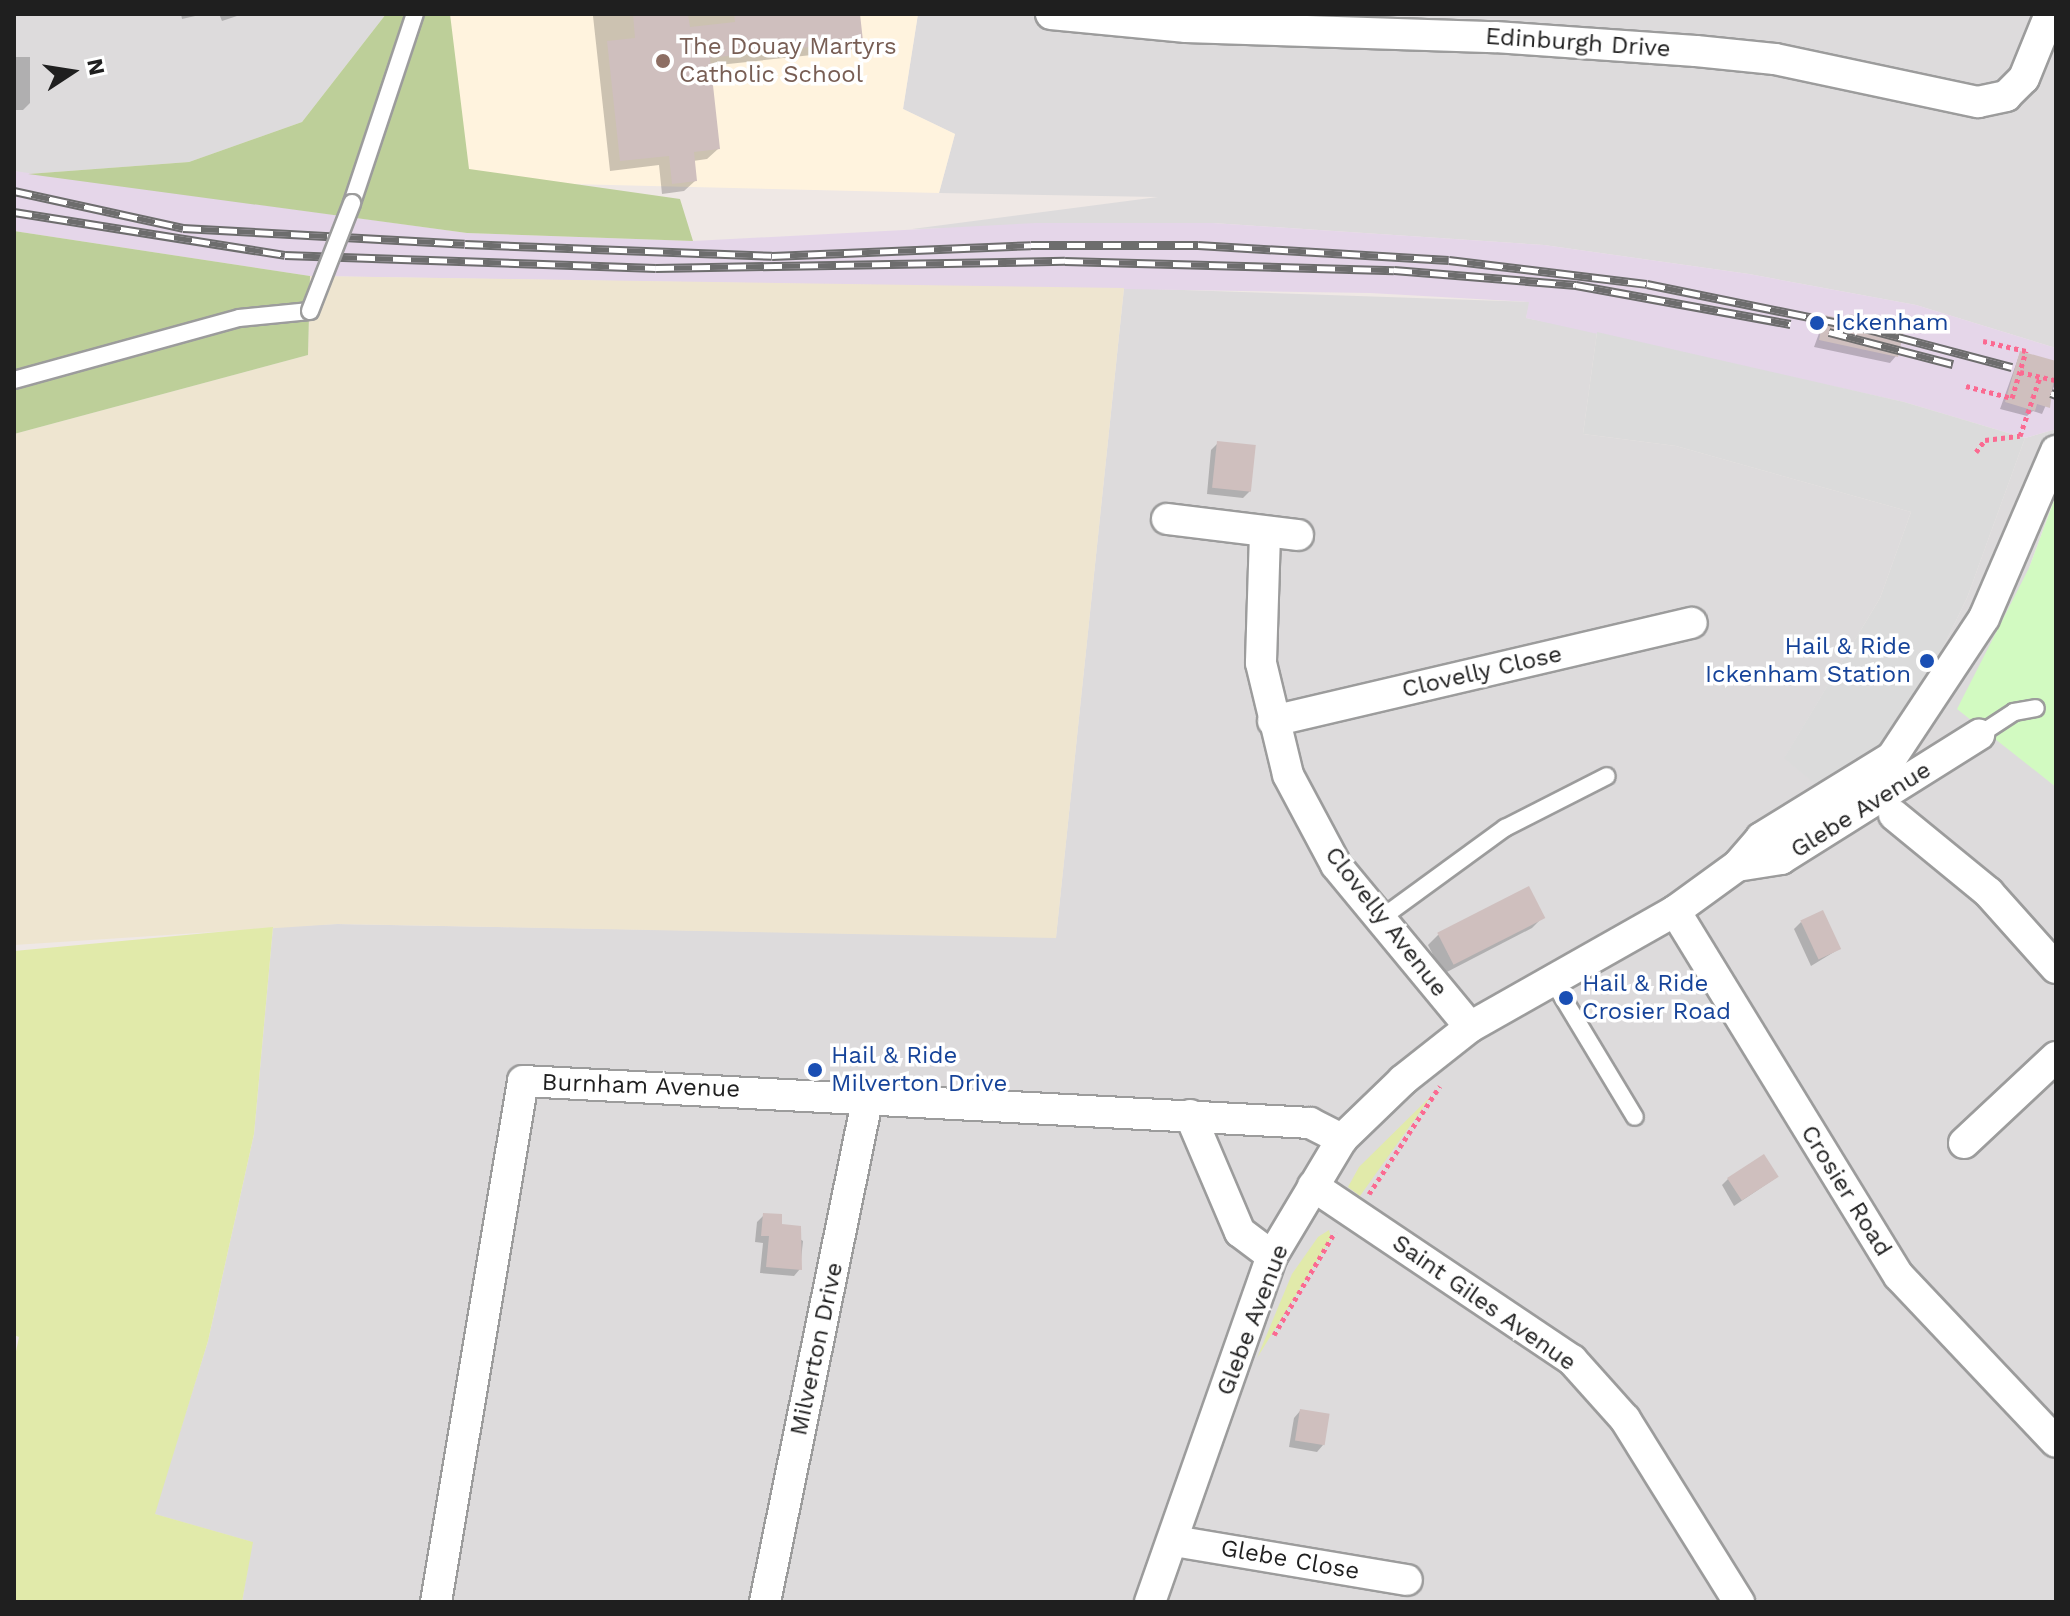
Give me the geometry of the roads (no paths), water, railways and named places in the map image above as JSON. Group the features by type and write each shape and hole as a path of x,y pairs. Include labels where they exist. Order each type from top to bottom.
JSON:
{"street":[{"name":"Edinburgh Drive","path":"1051,14 1187,21 1496,25 1775,59 1978,102 2006,96 2024,78 2050,14"},
{"name":"Glebe Avenue","path":"1150,1602 1272,1256 1342,1139 1403,1080 1470,1027 1551,978 1675,911 1737,866 1761,838 1892,757 1984,618 2054,457"},
{"path":"1167,519 1265,534 1298,535"},
{"name":"Clovelly Avenue","path":"1265,534 1261,663 1288,775 1309,820 1336,865 1470,1027"},
{"name":"Clovelly Close","path":"1273,721 1692,623"},
{"name":"Glebe Avenue","path":"1737,866 1781,859 1979,735"},
{"path":"1894,815 1988,892 2056,968"},
{"name":"Crosier Road","path":"1675,911 1899,1276 2056,1442"},
{"path":"1964,1143 2056,1057"},
{"name":"Burnham Avenue","path":"436,1602 523,1081 868,1096 1310,1123 1342,1139"},
{"name":"Milverton Drive","path":"765,1602 868,1096"},
{"path":"1190,1115 1240,1232 1272,1256"},
{"name":"Saint Giles Avenue","path":"1313,1186 1572,1360 1625,1419 1739,1602"},
{"name":"Glebe Close","path":"1174,1541 1407,1580"}],"lane":[{"path":"14,380 239,318 310,311 352,203 415,14"},
{"path":"1979,735 2014,712 2036,708"},
{"path":"1380,919 1505,828 1607,776"},
{"path":"1551,978 1635,1117"}],"railway":[{"path":"14,191 183,228 465,244 772,256 1031,245 1198,245 1449,260 1647,284 1864,328 2012,367"},
{"path":"14,212 285,255 656,268 1065,261 1394,270 1576,285 1790,324"},
{"path":"1829,332 1953,364"},
{"path":"2051,393 2056,395"}],"place":[{"name":"The Douay Martyrs Catholic School","path":"663,61"},
{"name":"Ickenham","path":"1817,323"},
{"name":"Hail & Ride Ickenham Station","path":"1927,661"},
{"name":"Hail & Ride Crosier Road","path":"1566,998"},
{"name":"Hail & Ride Milverton Drive","path":"815,1070"}]}
